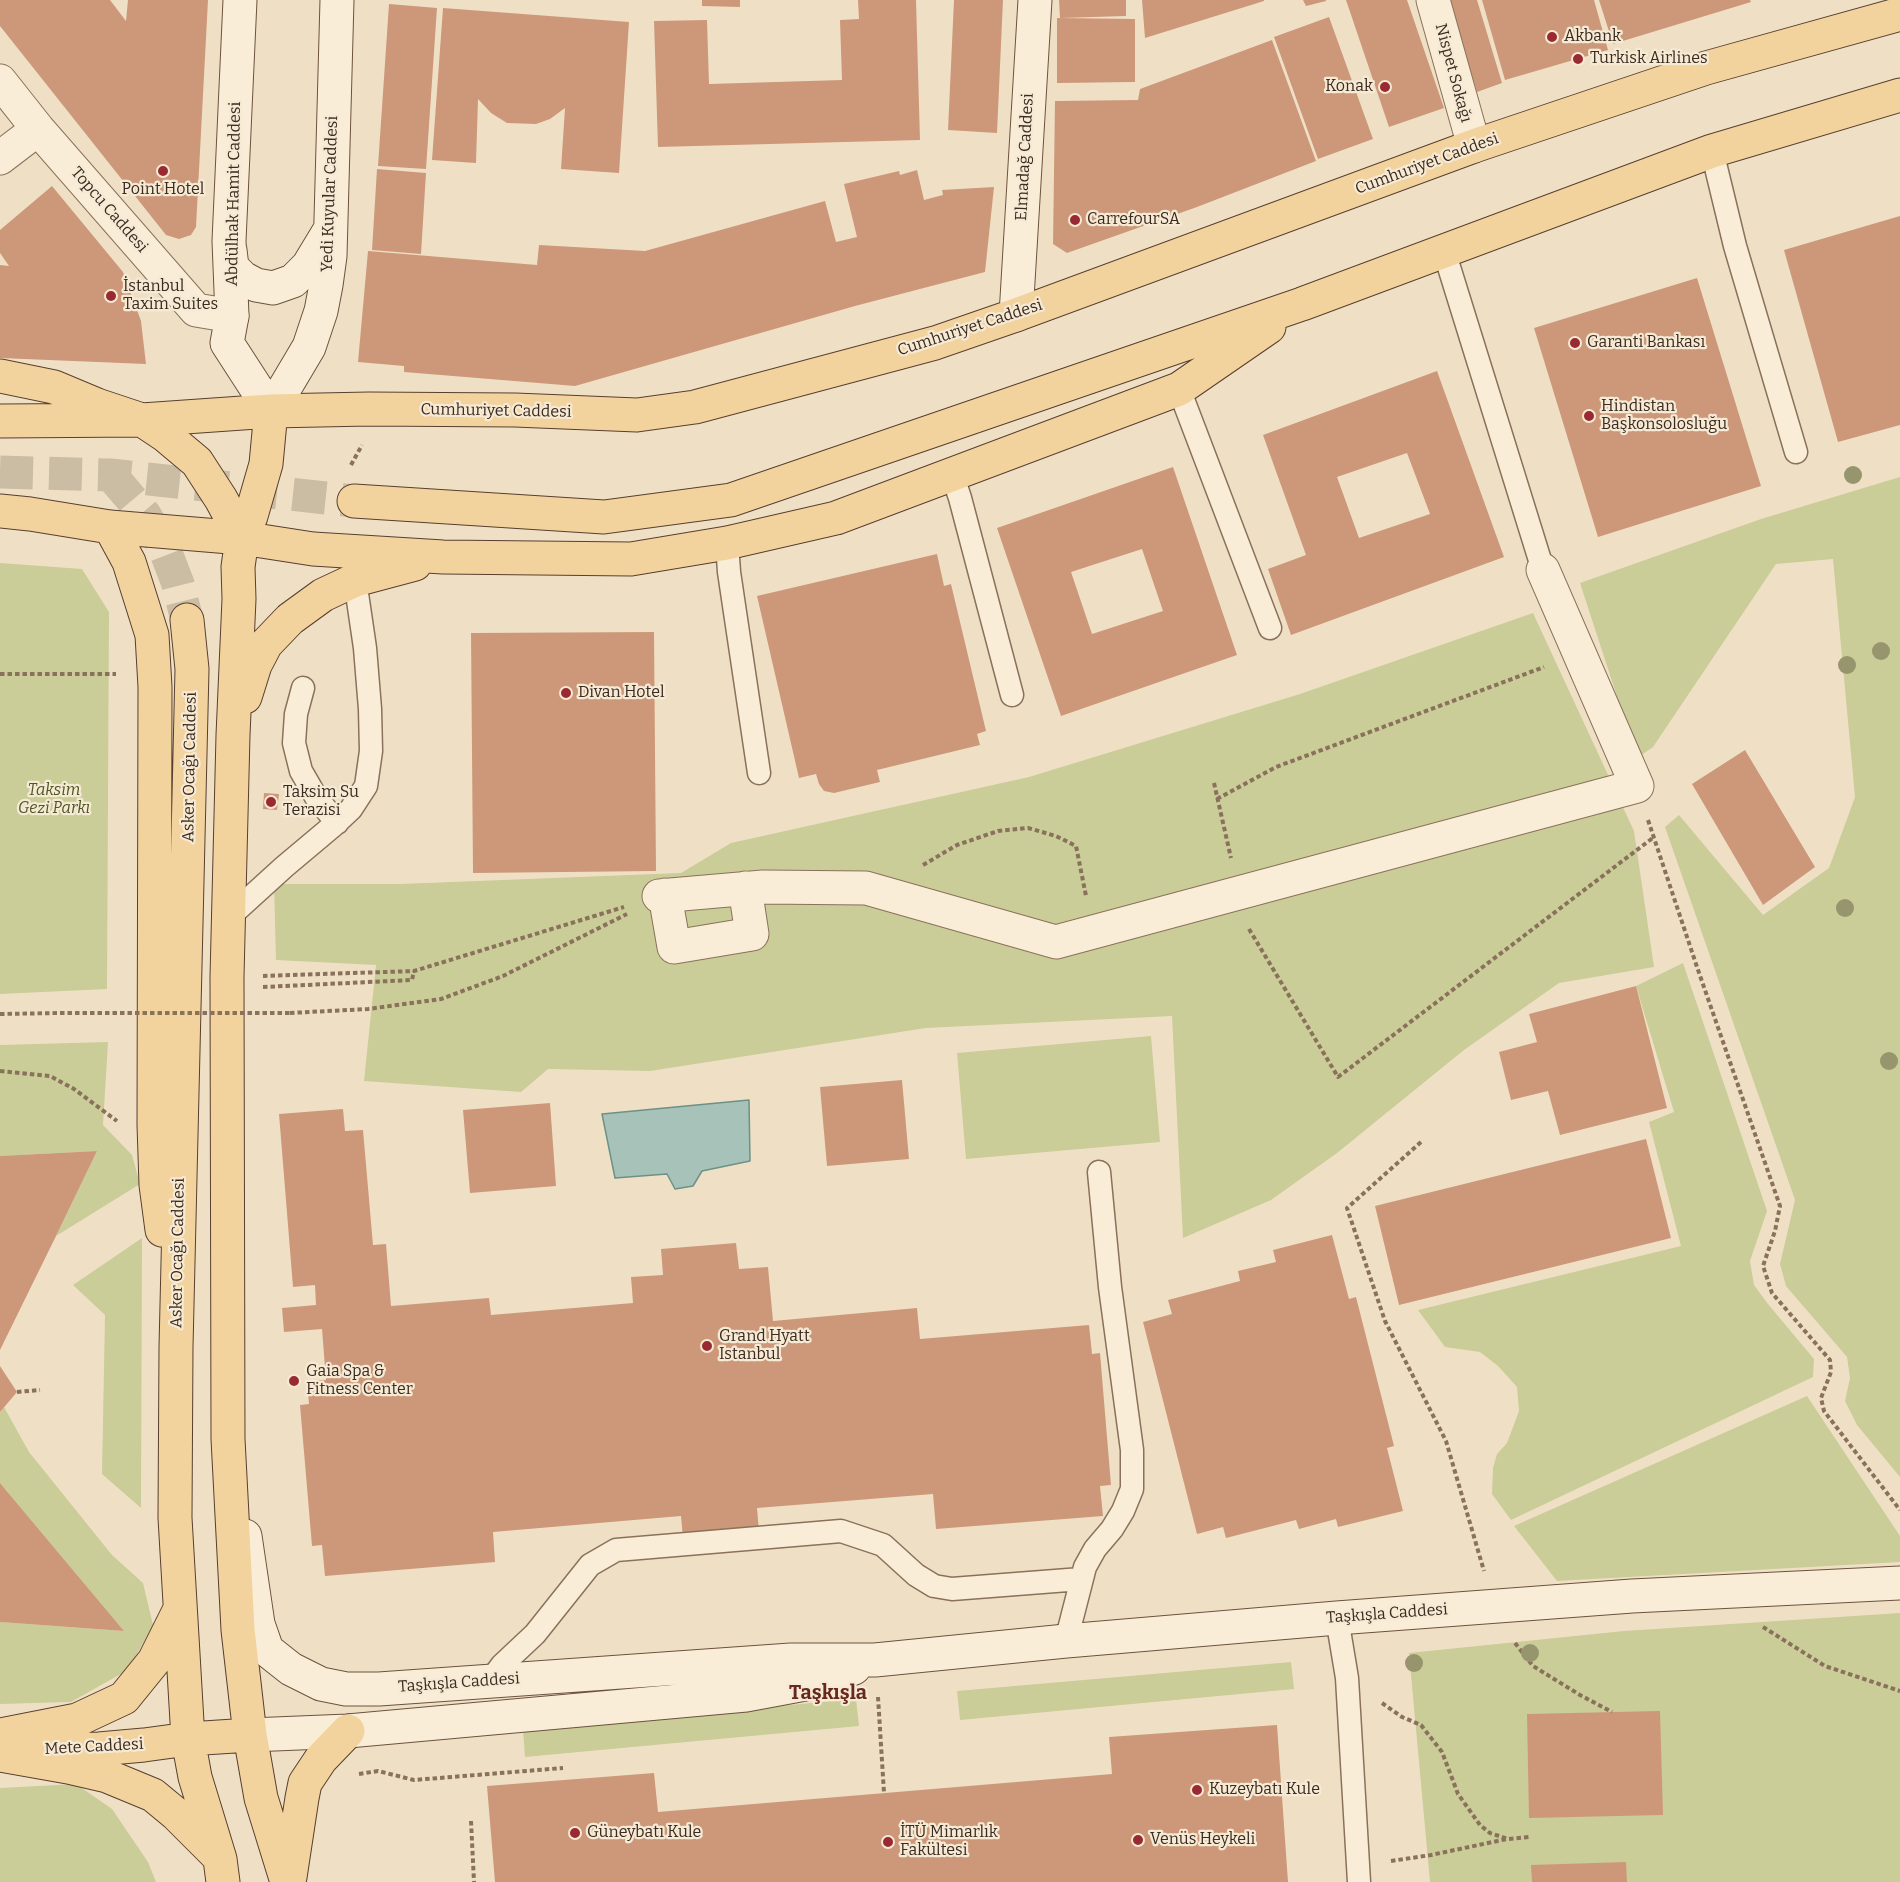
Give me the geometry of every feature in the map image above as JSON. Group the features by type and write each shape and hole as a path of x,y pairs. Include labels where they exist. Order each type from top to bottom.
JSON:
{"main road":[{"name":"Abdülhak Hamit Caddesi","path":"240,0 229,241 232,316 226,344 271,411"},
{"name":"Yedi Kuyular Caddesi","path":"271,411 312,339 326,285 330,256 336,0"},
{"name":"Elmadağ Caddesi","path":"1016,315 1035,0"},
{"name":"Nispet Sokağı","path":"1433,0 1474,146"},
{"name":"Cumhuriyet Caddesi","path":"0,421 142,420 271,411 369,409 515,410 637,415 706,404 935,343 1474,146 1706,68 1900,14"},
{"name":"Topcu Caddesi","path":"0,81 38,129 196,310 232,316"},
{"path":"354,501 604,517 731,500 1302,304 1712,151 1900,95"},
{"path":"0,158 38,129"},
{"path":"229,241 232,267 243,278 256,285 273,288 293,281 308,266 330,229"},
{"path":"0,512 30,514 110,527 242,538 313,549 443,557 631,559 727,543 836,518 1179,389 1302,304"},
{"path":"0,376 54,387 142,420 166,436 197,462 221,499 242,538"},
{"path":"271,411 266,464 242,538 238,567 239,599 227,982 228,1439 238,1630 250,1735 261,1798 289,1882"},
{"path":"110,527 129,562 152,635 155,687 154,1125 156,1185 176,1347"},
{"path":"233,735 255,665 266,644 290,619 323,595 355,580 443,557"},
{"path":"745,888 752,934 674,947 662,896 745,888 763,887 866,888 1056,942 1637,786 1543,570"},
{"name":"Asker Ocağı Caddesi","path":"187,620 192,669 176,1347 175,1518 188,1739 195,1777 222,1870"},
{"name":"Taşkışla Caddesi","path":"228,1439 258,1624 267,1650 291,1670 321,1684 346,1689 379,1689 791,1660 875,1660 1066,1641 1495,1606 1632,1596 1900,1583"},
{"path":"0,1735 77,1720 124,1698 154,1661 180,1610"},
{"name":"Taşkışla Caddesi","path":"188,1739 348,1731 746,1695 816,1682 875,1660"},
{"path":"289,1882 305,1783 321,1759 348,1731"},
{"name":"Mete Caddesi","path":"0,1749 99,1749 188,1739"},
{"path":"0,1755 107,1776 153,1795 176,1814 222,1870"}],"lane":[{"path":"1712,151 1735,246 1796,452"},
{"path":"1444,251 1543,570"},
{"path":"1179,389 1270,628"},
{"path":"952,474 1011,695"},
{"path":"727,543 729,572 759,773"},
{"path":"229,917 337,823 351,809 366,786 371,751 370,709 365,648 355,580"},
{"path":"303,688 296,714 294,743 301,771 316,797 337,823"},
{"path":"1066,1641 1085,1567 1095,1549 1124,1511 1132,1489 1132,1450 1110,1287 1099,1172"},
{"path":"490,1681 502,1665 535,1634 590,1565 616,1550 841,1531 884,1545 916,1575 934,1586 943,1588 1081,1579"},
{"path":"1336,1618 1347,1678 1358,1874"}],"path":[{"path":"1217,799 1276,768 1579,654"},
{"path":"0,674 124,674"},
{"path":"1214,783 1245,922 1338,1077 1654,837"},
{"path":"1637,786 1780,1206 1775,1231 1763,1266 1772,1293 1830,1360 1831,1372 1821,1398 1824,1411 1900,1510"},
{"path":"877,892 957,845 998,831 1028,828 1056,836 1076,846 1093,932"},
{"path":"227,982 414,971 662,896"},
{"path":"0,1014 290,1013 368,1010 441,999 503,976 662,896"},
{"path":"227,982 412,980 414,971"},
{"path":"0,1071 50,1076 74,1089 116,1121 133,1126 154,1125"},
{"path":"1421,1142 1347,1209 1385,1321 1446,1441 1503,1629 1533,1666 1612,1712"},
{"path":"17,1392 40,1390"},
{"path":"1756,1623 1825,1666 1900,1691"},
{"path":"875,1660 885,1793"},
{"path":"1347,1678 1402,1717 1421,1725 1442,1752 1458,1794 1480,1825 1490,1833 1508,1839"},
{"path":"349,1776 378,1771 414,1780 563,1768"},
{"path":"471,1821 474,1882"},
{"path":"1358,1874 1431,1855 1508,1839 1529,1837"}],"green space":[{"path":"1900,477 1900,1477 1857,1425 1845,1401 1850,1378 1847,1357 1786,1286 1780,1264 1795,1200 1665,827 1679,815 1763,915 1829,868 1855,797 1833,559 1776,564 1653,747 1637,758 1580,583 1761,519"},
{"name":"Taksim Gezi Parkı","path":"0,563 82,569 109,612 107,989 0,994"},
{"path":"1533,613 1634,831 1654,967 1559,983 1464,1050 1337,1153 1271,1200 1183,1238 1172,1016 926,1028 650,1071 548,1069 521,1092 364,1081 376,965 276,960 274,884 400,884 681,873 731,843 1029,777 1300,694"},
{"path":"1683,963 1767,1211 1750,1261 1754,1285 1814,1359 1813,1377 1511,1520 1492,1494 1493,1468 1497,1454 1507,1443 1519,1411 1517,1387 1498,1366 1480,1352 1445,1347 1418,1310 1681,1246 1649,1122 1674,1112 1636,986"},
{"path":"1151,1036 1160,1142 966,1159 957,1053"},
{"path":"108,1042 103,1125 132,1155 140,1184 56,1236 97,1151 0,1156 0,1045"},
{"path":"142,1238 141,1508 102,1474 105,1315 73,1285"},
{"path":"1807,1396 1900,1536 1900,1562 1557,1581 1514,1526"},
{"path":"4,1407 29,1452 112,1555 143,1583 153,1625 128,1670 71,1702 0,1704 0,1622 124,1631 0,1483 0,1412"},
{"path":"1900,1613 1900,1882 1430,1882 1409,1653 1624,1631"},
{"path":"1291,1662 1294,1689 960,1720 957,1691"},
{"path":"856,1699 859,1726 525,1757 523,1729"},
{"path":"76,1784 112,1809 148,1862 156,1882 0,1882 0,1788"}],"shaded area":[{"path":"749,1100 750,1161 702,1171 693,1186 675,1189 667,1174 615,1178 602,1114"}],"building":[{"path":"0,0 110,0 126,21 128,0 208,0 196,227 191,235 179,239 166,235 0,26"},
{"path":"702,0 740,0 740,7 702,6"},
{"path":"858,0 916,0 920,140 658,147 654,21 707,20 709,84 842,80 840,20 859,19"},
{"path":"954,0 1003,0 997,133 948,130"},
{"path":"1059,0 1126,0 1126,16 1060,18"},
{"path":"1142,0 1264,0 1264,1 1145,38"},
{"path":"1303,0 1326,0 1326,1 1306,6"},
{"path":"1346,0 1407,0 1444,108 1389,127"},
{"path":"1449,0 1477,0 1502,83 1477,92"},
{"path":"1482,0 1594,0 1608,50 1505,80"},
{"path":"1599,0 1750,0 1751,2 1613,44"},
{"path":"389,4 437,8 426,169 378,166"},
{"path":"443,8 629,22 619,173 561,169 565,108 550,119 536,124 507,123 491,113 478,99 476,163 432,160"},
{"path":"1329,17 1373,139 1318,159 1274,37"},
{"path":"1057,18 1135,19 1135,82 1057,83"},
{"path":"1272,40 1316,161 1197,207 1067,253 1053,244 1055,101 1138,100 1140,89"},
{"path":"377,169 426,173 421,254 372,250"},
{"path":"917,170 924,200 943,195 942,190 994,187 985,272 855,306 575,386 404,372 404,366 358,362 368,251 537,265 539,245 645,251 825,201 836,242 857,237 844,184 899,171 900,175"},
{"path":"52,186 123,272 141,321 146,364 0,358 0,265 9,266 0,253 0,230"},
{"path":"1900,216 1900,425 1838,442 1784,250"},
{"path":"1697,278 1761,486 1598,537 1534,328"},
{"path":"1437,371 1504,557 1291,635 1268,569 1306,555 1263,435","holes":["1407,453 1430,514 1359,538 1337,477"]},
{"path":"1173,467 1237,655 1061,716 997,528","holes":["1142,549 1163,611 1092,634 1071,572"]},
{"path":"937,554 944,586 951,584 986,731 977,734 980,745 877,770 880,782 834,793 824,791 816,774 799,778 757,596"},
{"path":"654,632 656,871 473,873 471,633"},
{"path":"1745,750 1815,867 1763,905 1692,784"},
{"name":"Taksim Su Terazisi","path":"264,793 279,794 277,810 263,809"},
{"path":"1636,986 1667,1108 1560,1135 1548,1091 1511,1100 1499,1052 1537,1042 1529,1014"},
{"path":"902,1080 909,1159 827,1166 820,1087"},
{"path":"550,1103 556,1186 470,1193 463,1110"},
{"name":"Grand Hyatt Istanbul","path":"343,1109 345,1131 363,1130 373,1245 386,1244 391,1306 489,1298 491,1315 633,1303 631,1277 663,1275 661,1249 736,1243 739,1269 768,1267 773,1321 917,1308 920,1339 1089,1325 1092,1354 1100,1353 1111,1485 1100,1486 1103,1516 936,1529 933,1494 757,1508 759,1531 683,1538 681,1516 493,1532 495,1562 325,1576 322,1545 312,1546 300,1405 309,1404 307,1381 326,1380 322,1329 284,1332 282,1308 316,1305 315,1285 293,1287 279,1114"},
{"path":"1646,1139 1671,1238 1399,1305 1375,1206"},
{"path":"97,1151 56,1236 0,1350 0,1156"},
{"path":"1332,1235 1349,1299 1356,1297 1394,1446 1387,1448 1403,1511 1338,1527 1336,1519 1299,1529 1296,1520 1226,1538 1223,1527 1197,1534 1143,1322 1172,1314 1168,1300 1240,1281 1238,1271 1276,1262 1273,1250"},
{"path":"0,1366 17,1392 0,1412"},
{"path":"0,1483 124,1631 0,1622"},
{"path":"1660,1711 1663,1815 1529,1818 1527,1714"},
{"path":"1277,1725 1288,1882 495,1882 487,1786 654,1773 658,1812 1112,1774 1109,1737"},
{"path":"1626,1862 1627,1882 1532,1882 1531,1865"}],"tunnel":[{"path":"0,472 111,475 354,501"},
{"path":"111,475 145,515 165,550 178,584 187,620"}],"place":[{"name":"Akbank","path":"1552,37"},
{"name":"Turkisk Airlines","path":"1578,59"},
{"name":"Konak","path":"1385,87"},
{"name":"Point Hotel","path":"163,171"},
{"name":"CarrefourSA","path":"1075,220"},
{"name":"İstanbul Taxim Suites","path":"111,296"},
{"name":"Garanti Bankası","path":"1575,343"},
{"name":"Hindistan Başkonsolosluğu","path":"1589,416"},
{"name":"Divan Hotel","path":"566,693"},
{"name":"Taksim Su Terazisi","path":"271,802"},
{"name":"Grand Hyatt Istanbul","path":"707,1346"},
{"name":"Gaia Spa & Fitness Center","path":"294,1381"},
{"name":"Kuzeybatı Kule","path":"1197,1790"},
{"name":"Güneybatı Kule","path":"575,1833"},
{"name":"Venüs Heykeli","path":"1138,1840"},
{"name":"İTÜ Mimarlık Fakültesi","path":"888,1842"}],"district":[{"name":"Taşkışla","path":"828,1693"}]}
